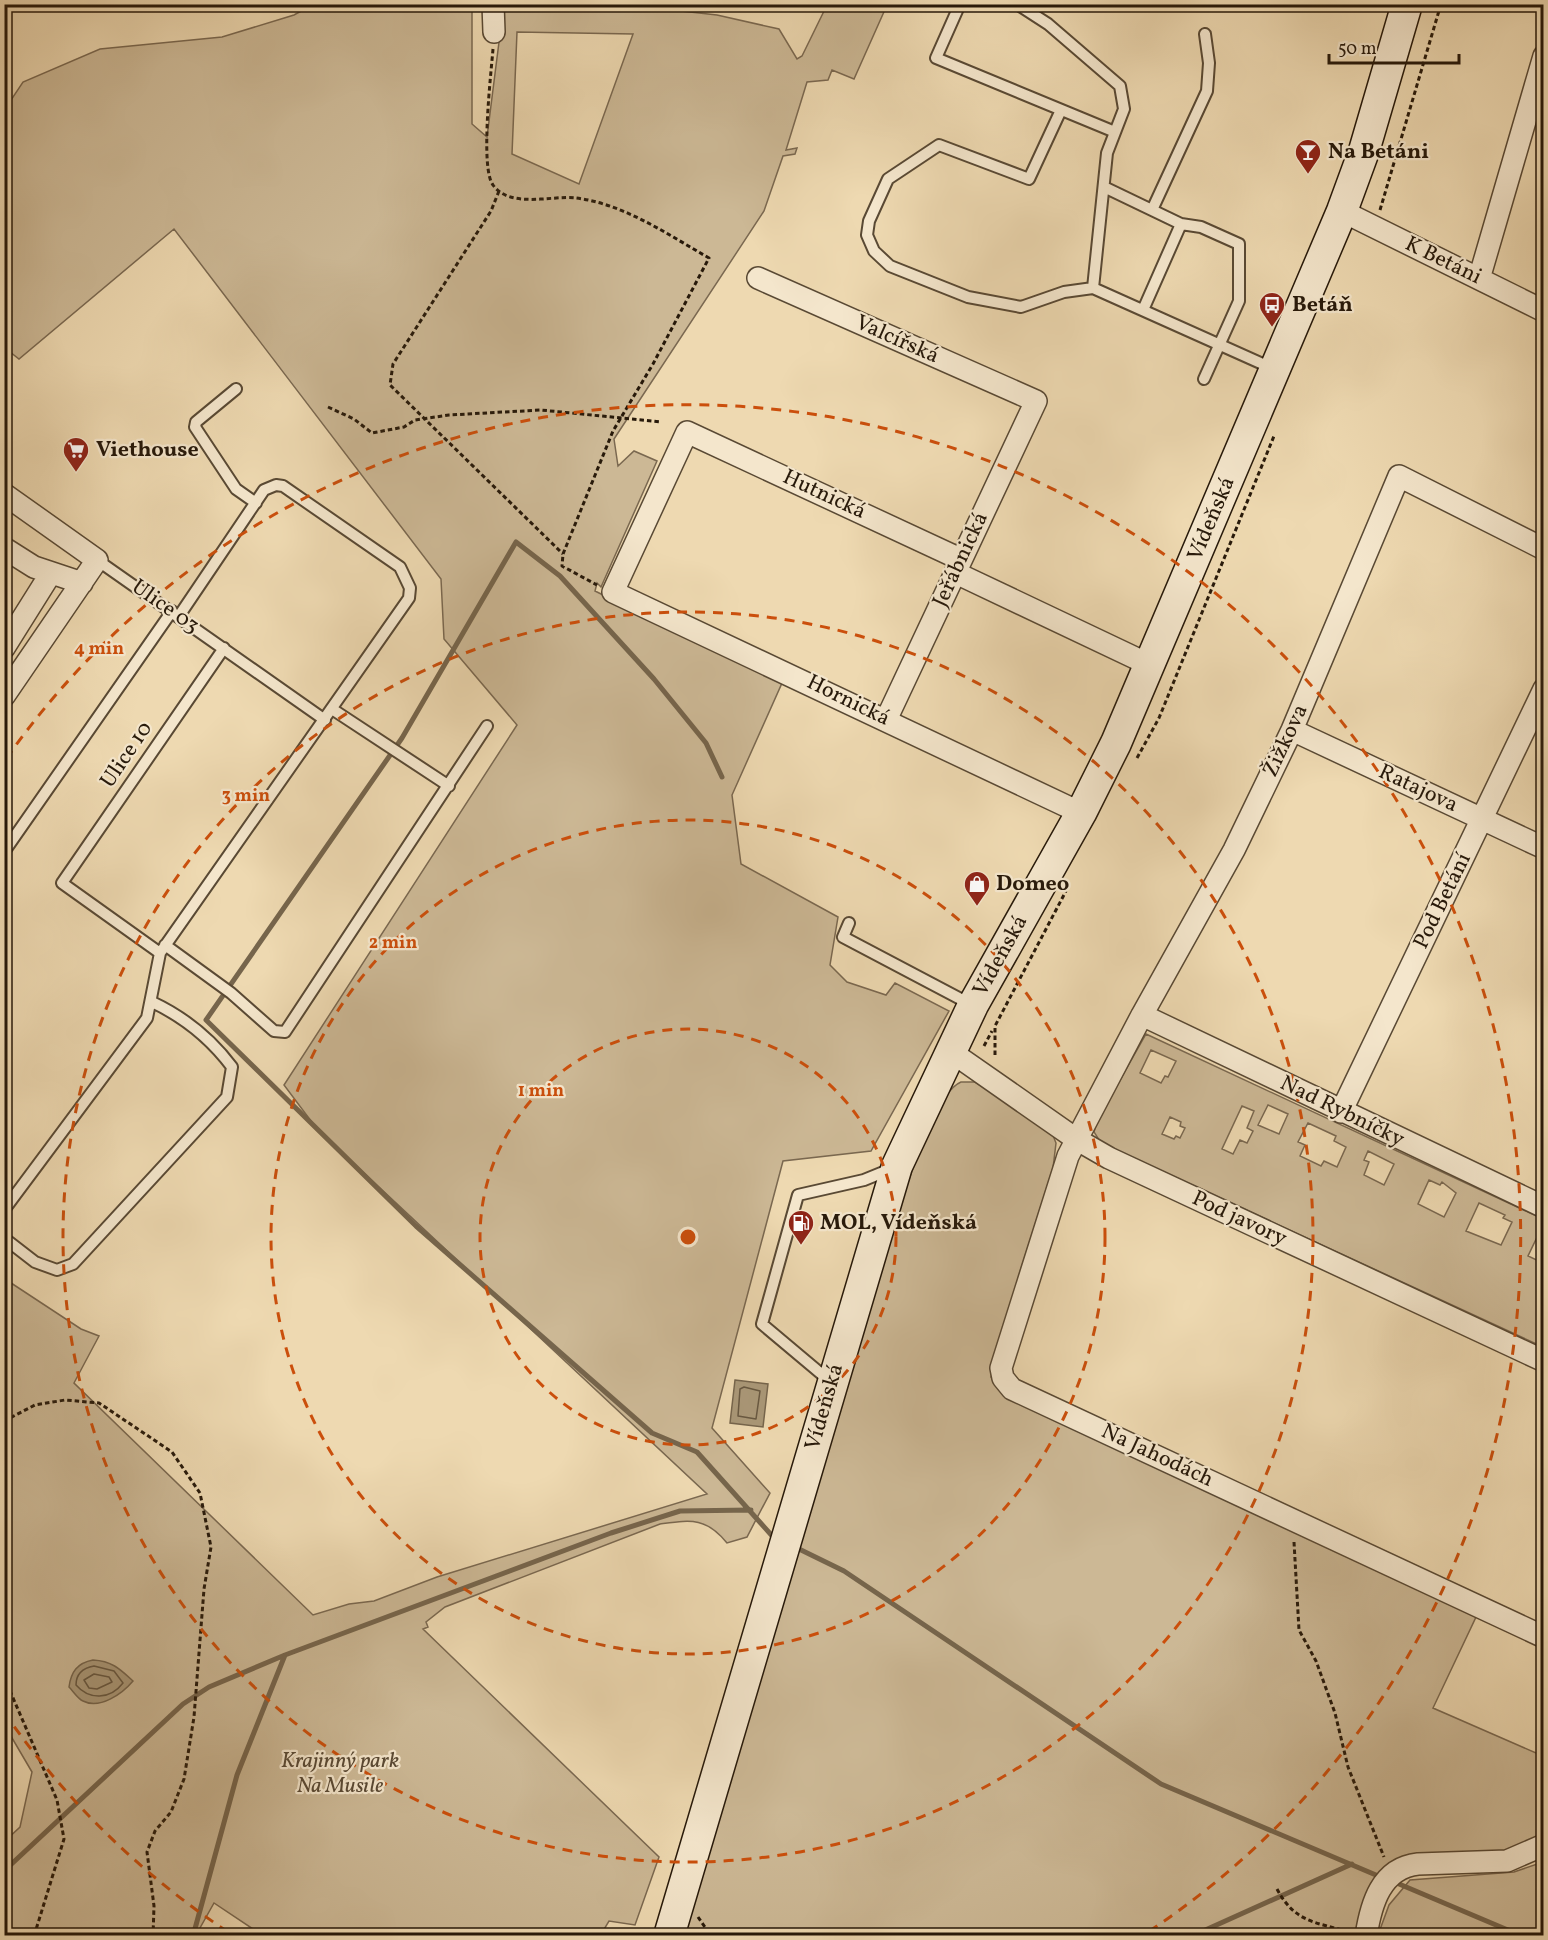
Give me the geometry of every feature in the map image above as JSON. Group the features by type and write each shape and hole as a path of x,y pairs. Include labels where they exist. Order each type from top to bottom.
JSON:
{"main road":[{"name":"Vídeňská","path":"669,1935 897,1167 973,1005 1081,813 1116,743 1342,211 1367,140 1407,4"}],"street":[{"path":"493,4 494,32"},
{"path":"1479,279 1544,56"},
{"name":"K Betáni","path":"1342,211 1544,311"},
{"name":"Valcířská","path":"758,278 1036,401"},
{"name":"Jeřábnická","path":"886,720 1036,401"},
{"name":"Hutnická","path":"613,592 687,432 1150,664"},
{"name":"Žižkova","path":"1076,1139 1234,849 1292,730 1399,476 1544,549"},
{"name":"Ulice 03","path":"4,494 97,560"},
{"path":"4,548 34,567 82,583"},
{"path":"4,696 97,560"},
{"path":"4,648 51,573"},
{"name":"Hornická","path":"613,592 1081,813"},
{"name":"Pod Betání","path":"1341,1112 1544,689"},
{"name":"Ratajova","path":"1292,730 1544,848"},
{"name":"Nad Rybníčky","path":"1142,1015 1544,1207"},
{"name":"Pod javory","path":"950,1051 1076,1139 1109,1158 1544,1361"},
{"name":"Na Jahodách","path":"1076,1139 1062,1172 1001,1368 1003,1378 1012,1389 1544,1637"},
{"path":"1359,1934 1381,1889 1393,1871 1404,1866 1418,1864 1508,1860 1544,1845"}],"lane":[{"path":"960,4 936,58 1114,132"},
{"path":"1017,4 1048,24 1120,86 1124,109 1107,153 1093,288"},
{"path":"1152,210 1207,91 1209,63 1205,34"},
{"path":"1061,110 1029,179 939,145 888,179 868,221 867,235 874,251 890,266 968,297 1022,307 1064,292 1093,288 1275,369"},
{"path":"1104,187 1181,224 1201,227 1239,244 1239,301 1204,379"},
{"path":"1143,310 1181,224"},
{"path":"236,389 196,422 195,427 236,489 256,502"},
{"path":"4,852 264,490 276,485 283,486 400,567 410,588 409,598 162,949 147,1017 4,1210"},
{"name":"Ulice 03","path":"97,560 325,720"},
{"name":"Ulice 10","path":"162,949 63,883 224,648"},
{"path":"332,709 449,786"},
{"path":"162,949 227,990 274,1031 285,1032 487,726"},
{"path":"849,923 843,937 973,1005"},
{"path":"4,1238 35,1262 57,1270 73,1264 227,1097 232,1067 218,1048 195,1028 169,1010 152,1002"},
{"path":"832,1383 762,1324 798,1195 864,1180 897,1167"}],"path":[{"path":"1378,218 1441,4"},
{"path":"494,32 487,152 489,176 499,191 510,197 526,199 560,196 598,201 639,219 709,258 608,442 563,554 562,566 568,571 613,592"},
{"path":"499,191 490,212 393,364 390,386 563,554"},
{"path":"328,407 354,419 372,433 405,427 415,420 449,415 541,410 661,422"},
{"path":"984,1047 994,1026"},
{"path":"4,1421 35,1405 65,1400 99,1403 172,1452 200,1493 211,1547 195,1709 184,1779 171,1812 156,1831 147,1852 154,1906 153,1935"},
{"path":"1291,1519 1298,1563 1299,1630 1317,1662 1335,1713 1348,1767 1383,1854 1393,1871"},
{"path":"4,1677 58,1806 64,1839 33,1935 4,1934"},
{"path":"1277,1889 1283,1901 1300,1917 1313,1924 1359,1934"}],"green space":[{"name":"Krajinný park Na Musile","path":"312,5 472,5 472,124 487,137 499,42 498,6 672,10 717,15 779,29 797,59 802,56 827,5 887,5 854,79 832,70 828,80 807,82 786,150 797,148 795,154 783,156 764,211 614,439 618,466 634,451 657,461 601,587 597,583 595,591 782,683 732,795 741,864 838,917 830,965 847,982 886,995 895,983 949,1011 871,1151 783,1161 712,1428 770,1493 747,1537 727,1543 712,1528 697,1522 660,1524 445,1607 426,1622 428,1627 423,1629 659,1857 635,1925 609,1921 600,1936 262,1935 214,1903 196,1935 5,1935 5,1841 20,1827 32,1772 5,1726 5,1279 81,1329 99,1336 74,1383 313,1615 349,1604 374,1601 437,1577 707,1494 317,1129 284,1085 517,725 444,639 441,579 174,229 19,359 5,348 5,109 23,82 100,49 222,37 294,15","holes":["517,32 633,34 579,184 512,154"]},
{"path":"1146,1034 1543,1219 1543,1230 1541,1229 1528,1256 1543,1263 1543,1347 1101,1143 1094,1132 1097,1121","holes":["1151,1050 1176,1061 1168,1077 1165,1076 1161,1083 1140,1073","1268,1105 1288,1114 1279,1134 1258,1125","1242,1106 1254,1111 1247,1128 1253,1131 1247,1143 1240,1140 1233,1154 1222,1149","1170,1117 1181,1122 1180,1126 1185,1128 1180,1138 1176,1136 1174,1139 1162,1134","1308,1123 1336,1136 1334,1141 1346,1147 1337,1167 1324,1161 1321,1166 1300,1156 1305,1145 1298,1142","1368,1151 1394,1164 1384,1185 1364,1175 1369,1162 1364,1160","1429,1180 1440,1185 1442,1182 1456,1193 1444,1217 1418,1204","1479,1203 1505,1215 1503,1218 1512,1222 1501,1245 1466,1231"]},
{"path":"961,1082 975,1082 1014,1106 1052,1133 1056,1143 1053,1168 1021,1269 991,1377 1005,1392 1476,1617 1433,1708 1543,1756 1543,1836 1500,1853 1486,1855 1422,1854 1395,1861 1380,1876 1360,1935 683,1936 901,1203 933,1118 951,1089"},
{"path":"1543,1862 1543,1935 1378,1935 1389,1905 1410,1880 1514,1872"}],"water":[{"path":"735,1380 768,1384 763,1427 730,1423"},
{"path":"93,1660 111,1664 133,1681 117,1695 104,1702 83,1701 69,1687 70,1682 79,1666"}],"waterway":[{"path":"722,777 706,743 654,679 560,576 516,542 402,738 206,1020 416,1226 652,1433 697,1452 774,1538"},
{"path":"193,1936 237,1775 285,1655 611,1533 680,1511 751,1510"},
{"path":"799,1549 844,1571 1161,1784 1383,1878"},
{"path":"4,1871 183,1704 209,1687 285,1655"},
{"path":"1192,1936 1352,1864"},
{"path":"1392,1881 1522,1936"}],"place":[{"name":"Na Betáni","path":"1308,175"},
{"name":"Betáň","path":"1272,328"},
{"name":"Viethouse","path":"76,473"},
{"name":"Domeo","path":"977,907"},
{"name":"MOL, Vídeňská","path":"801,1246"}]}
